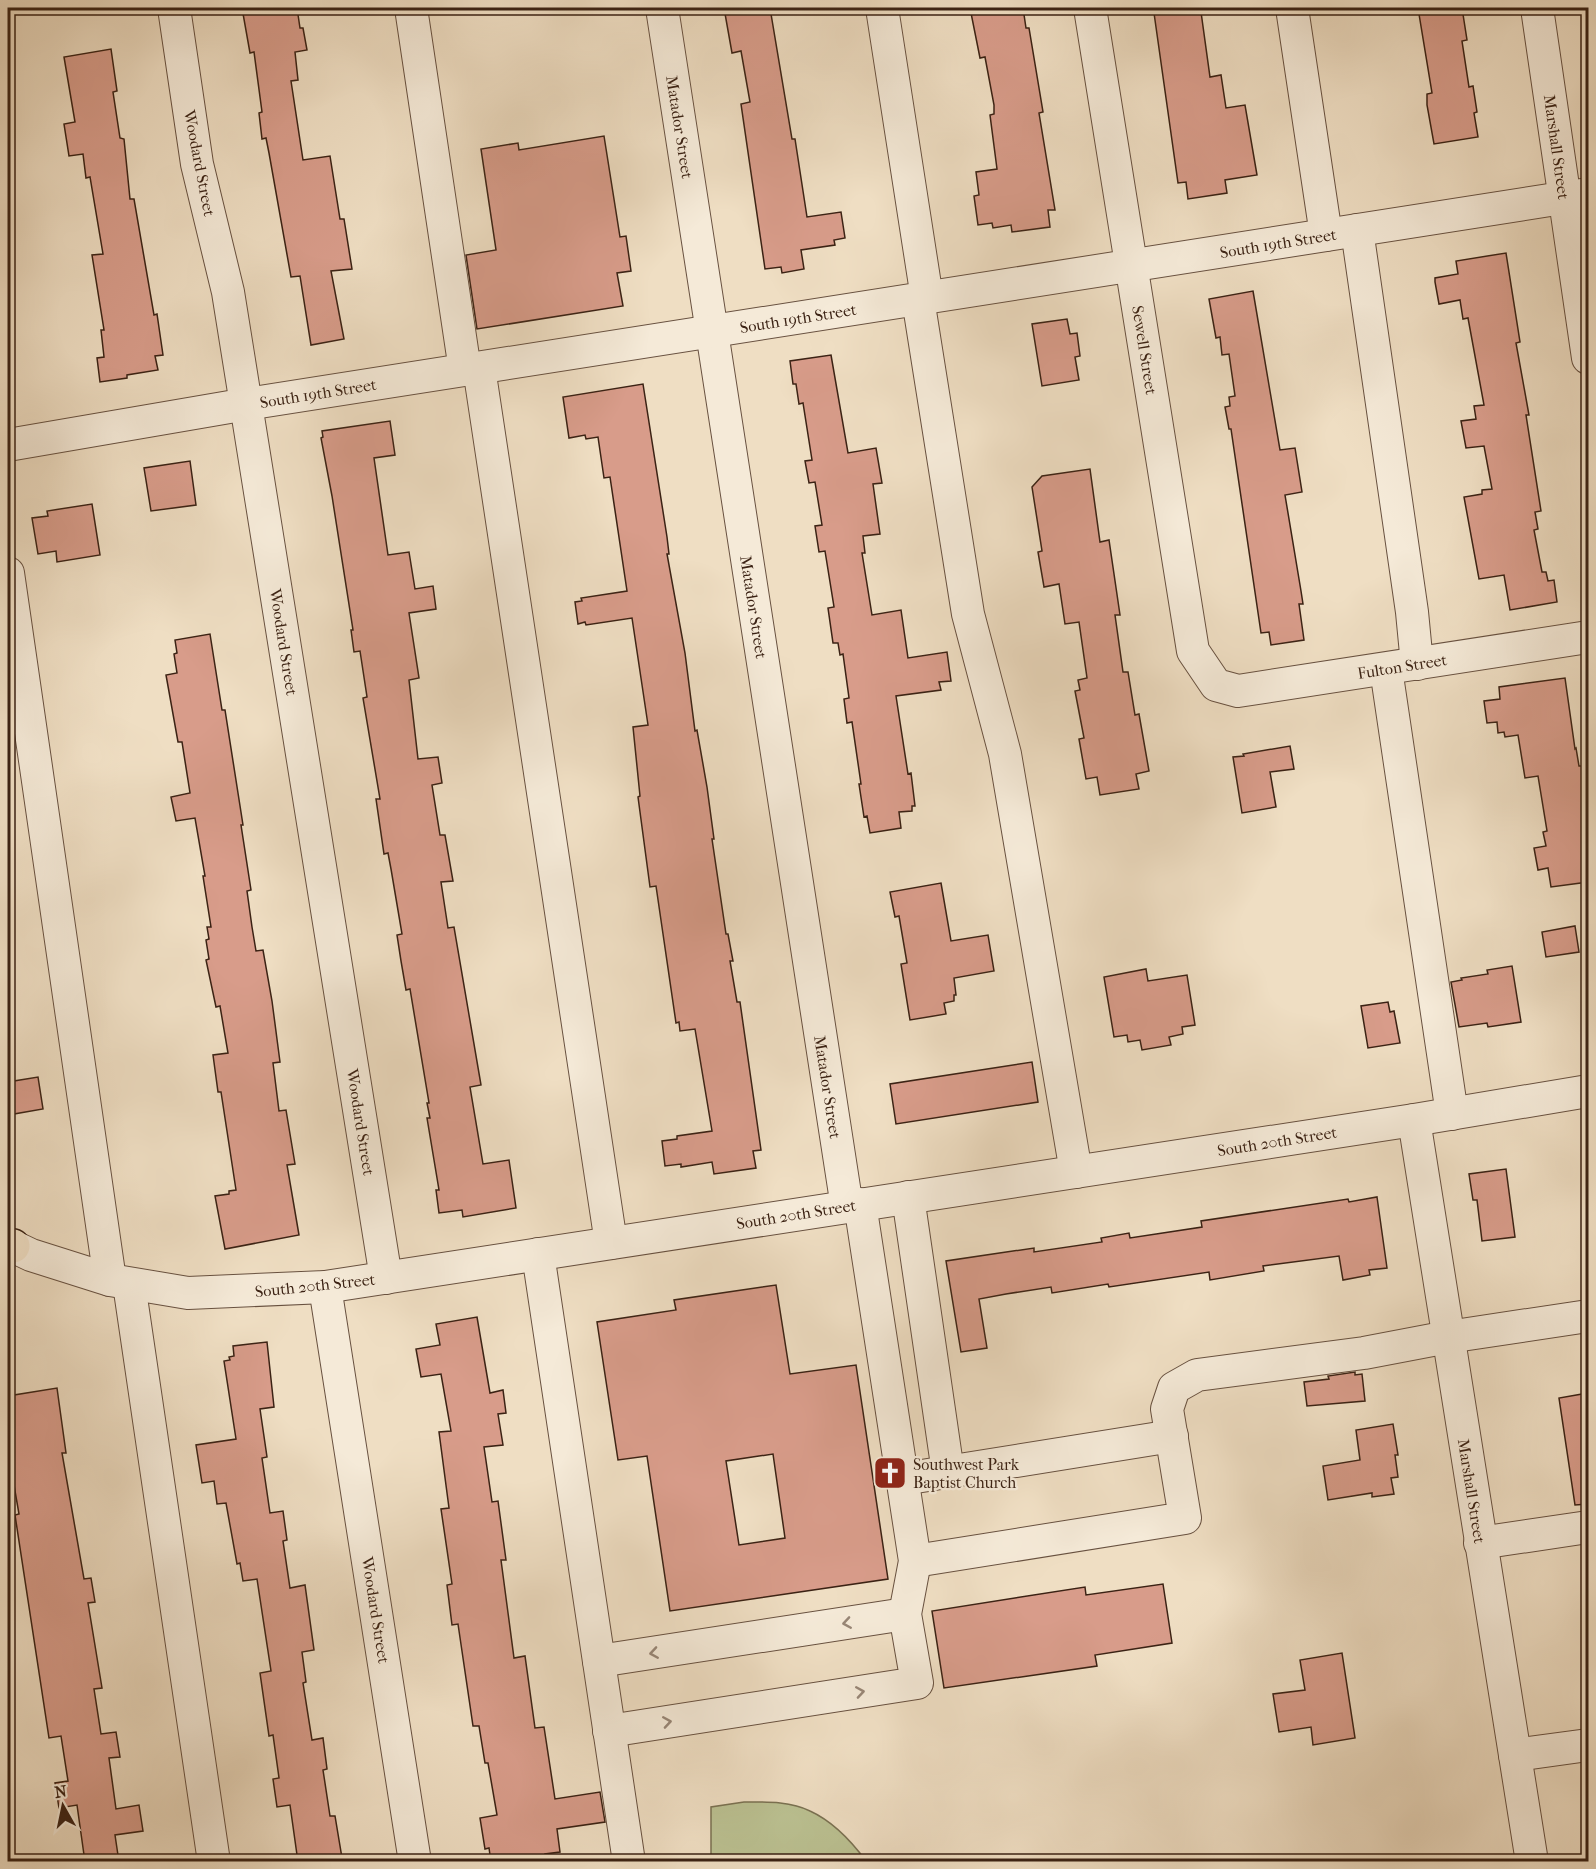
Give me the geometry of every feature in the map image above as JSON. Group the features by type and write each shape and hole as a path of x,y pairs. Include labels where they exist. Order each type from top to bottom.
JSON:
{"street":[{"name":"Woodard Street","path":"174,8 197,164 228,292 247,404 386,1278"},
{"path":"411,8 472,369 611,1243"},
{"name":"Matador Street","path":"662,8 854,1206 903,1479 915,1561 905,1614"},
{"path":"882,8 968,615 1005,754 1076,1172"},
{"name":"Sewell Street","path":"1090,8 1193,651 1216,685"},
{"path":"1292,8 1326,235"},
{"name":"Marshall Street","path":"1537,8 1576,196 1588,358"},
{"name":"South 19th Street","path":"8,445 247,404 1576,196"},
{"path":"1357,230 1412,612 1417,664"},
{"path":"8,573 119,1282 214,1862"},
{"name":"Fulton Street","path":"1216,685 1238,691 1588,637"},
{"path":"1386,669 1452,1114"},
{"name":"South 20th Street","path":"9,1246 119,1282 188,1293 325,1287 1414,1120 1588,1091"},
{"name":"Marshall Street","path":"1414,1120 1532,1862"},
{"path":"908,1197 948,1472"},
{"path":"538,1254 629,1862"},
{"name":"Woodard Street","path":"325,1287 415,1862"},
{"path":"915,1561 1185,1518 1167,1409 1174,1388 1197,1375 1364,1353 1448,1336 1588,1316"},
{"path":"903,1479 1172,1436"},
{"path":"1480,1543 1588,1527"},
{"path":"599,1661 905,1614 917,1683 609,1731"},
{"path":"1515,1755 1588,1745"}],"green space":[{"path":"744,1802 786,1804 810,1811 826,1820 841,1833 866,1861 711,1861 711,1807"}],"building":[{"path":"242,8 297,8 307,50 295,52 298,80 291,81 303,160 330,156 340,219 344,219 352,269 331,271 344,339 311,345 300,276 291,277 266,138 262,139 259,113 262,112 254,52 250,53"},
{"path":"724,8 770,8 807,217 841,212 845,238 834,240 835,245 801,250 804,269 782,273 781,267 765,269 741,104 750,102 741,51 732,53"},
{"path":"970,8 1023,8 1026,28 1029,28 1043,112 1039,113 1055,210 1048,210 1050,227 1012,232 1011,225 993,228 992,223 978,225 974,196 979,195 976,172 997,169 990,115 994,114 994,105 985,57 980,58"},
{"path":"1199,8 1201,12 1210,77 1221,75 1226,108 1245,105 1257,175 1225,180 1227,193 1188,199 1186,182 1178,183 1154,13"},
{"path":"1418,8 1462,8 1467,40 1462,41 1469,87 1473,86 1478,137 1434,144 1427,105 1427,94 1432,93"},
{"path":"111,49 117,91 113,92 120,138 124,139 130,199 134,199 163,355 155,356 158,370 100,382 97,358 104,357 101,330 104,330 92,255 103,254 90,177 86,178 83,154 69,156 64,124 75,122 64,57"},
{"path":"604,136 620,237 626,236 631,271 617,273 623,306 477,329 466,255 496,250 481,149 518,143 519,150"},
{"path":"1506,253 1520,342 1516,343 1529,415 1526,415 1541,511 1535,512 1538,529 1534,530 1542,572 1546,572 1548,581 1554,580 1557,602 1510,610 1504,575 1479,579 1464,497 1482,494 1482,490 1492,489 1484,446 1466,448 1461,421 1476,419 1474,406 1484,405 1468,318 1463,319 1460,300 1439,304 1435,282 1435,278 1458,274 1456,261"},
{"path":"1253,291 1280,450 1295,448 1302,492 1285,495 1303,604 1299,604 1304,640 1271,645 1269,632 1261,633 1231,429 1229,429 1225,407 1230,406 1229,397 1235,396 1229,354 1222,355 1220,337 1216,338 1209,299"},
{"path":"1067,319 1070,334 1077,333 1080,356 1075,357 1079,380 1042,386 1032,324"},
{"path":"831,355 848,453 876,448 882,483 873,484 880,534 863,536 865,553 862,553 872,615 901,610 908,658 947,652 951,681 939,682 941,690 896,696 915,806 912,806 912,811 899,812 901,828 870,833 867,816 864,817 852,722 847,723 844,699 849,698 843,654 840,655 838,643 833,643 828,608 834,607 825,551 819,552 815,526 822,525 815,482 809,483 805,461 812,460 803,403 799,404 790,361"},
{"path":"643,384 667,537 669,554 667,554 685,653 695,731 697,730 707,787 726,934 728,934 733,961 730,961 737,1002 740,1002 761,1150 753,1151 756,1168 714,1174 712,1162 681,1167 681,1164 665,1166 662,1141 677,1139 677,1136 712,1131 695,1029 680,1031 679,1022 676,1023 656,886 650,887 638,797 640,796 633,727 648,725 632,618 586,625 585,622 578,624 575,602 582,601 581,598 627,591 610,477 604,478 598,437 586,439 585,435 569,438 563,397"},
{"path":"390,421 395,455 374,458 388,555 409,552 415,589 433,586 436,609 409,613 419,678 409,680 418,759 438,757 442,783 432,785 440,835 445,835 453,881 441,882 448,928 454,927 481,1085 470,1087 483,1164 509,1160 516,1208 463,1217 462,1210 439,1213 436,1190 439,1190 427,1118 430,1118 427,1103 429,1103 410,989 406,990 401,961 397,935 402,934 388,853 384,854 376,799 380,799 363,698 367,697 360,651 354,652 351,630 353,630 321,438 323,437 322,431"},
{"path":"190,461 196,505 151,511 144,468"},
{"path":"1090,469 1100,542 1109,540 1120,615 1115,615 1123,672 1128,672 1135,715 1139,714 1149,771 1136,774 1139,789 1100,795 1097,777 1086,779 1079,739 1084,738 1075,691 1080,690 1078,680 1087,678 1079,622 1065,624 1059,584 1044,587 1038,552 1042,551 1032,487 1042,476"},
{"path":"92,504 100,555 57,562 56,551 38,554 32,518 48,516 47,511"},
{"path":"210,634 222,710 225,710 243,825 241,825 251,890 247,891 256,951 263,950 272,1001 280,1062 273,1063 279,1111 286,1110 295,1164 287,1165 299,1235 225,1249 215,1196 229,1194 229,1191 236,1190 213,1055 228,1053 220,1006 216,1007 206,960 209,959 206,940 209,939 207,927 211,927 195,818 176,821 171,797 190,793 182,742 178,742 166,675 177,673 174,654 177,653 175,640"},
{"path":"1565,678 1575,749 1579,766 1582,766 1588,809 1588,882 1551,887 1548,868 1538,870 1534,848 1546,846 1543,832 1547,831 1538,776 1525,778 1518,735 1505,737 1504,732 1498,733 1497,722 1487,723 1484,701 1500,699 1499,687"},
{"path":"1290,746 1294,769 1270,772 1276,807 1242,813 1233,757"},
{"path":"941,883 951,941 988,935 994,971 954,978 956,995 954,995 954,1001 944,1003 946,1014 910,1020 901,964 907,963 899,916 895,917 890,892"},
{"path":"1575,926 1579,952 1546,957 1542,932"},
{"path":"1512,966 1521,1022 1488,1027 1487,1023 1459,1027 1451,982 1488,974 1487,970"},
{"path":"1146,969 1148,981 1187,975 1195,1025 1182,1027 1183,1034 1169,1037 1171,1045 1142,1050 1140,1040 1128,1042 1127,1035 1114,1037 1104,977"},
{"path":"1388,1002 1390,1012 1394,1011 1400,1043 1368,1048 1361,1006"},
{"path":"1032,1062 1038,1102 896,1124 890,1084"},
{"path":"38,1077 43,1109 8,1115 8,1082"},
{"path":"1506,1169 1515,1237 1482,1241 1477,1200 1473,1200 1469,1174"},
{"path":"1377,1197 1387,1268 1369,1270 1370,1275 1343,1280 1339,1256 1263,1266 1264,1271 1210,1280 1209,1272 1052,1293 1051,1287 979,1299 987,1348 961,1352 946,1261 1034,1248 1034,1252 1102,1242 1101,1238 1129,1233 1130,1238 1202,1227 1201,1221 1348,1199 1349,1202"},
{"name":"Southwest Park Baptist Church","path":"776,1285 790,1374 856,1365 888,1579 670,1611 647,1456 618,1460 597,1322 676,1310 674,1300","holes":["773,1454 785,1538 739,1545 726,1461"]},
{"path":"477,1317 490,1393 503,1390 506,1413 498,1414 503,1445 484,1447 492,1502 498,1501 506,1560 501,1560 514,1658 525,1656 535,1728 544,1727 555,1799 600,1792 605,1822 557,1829 560,1852 545,1854 546,1862 491,1862 489,1848 485,1849 480,1818 497,1815 479,1726 473,1726 458,1624 452,1625 447,1585 452,1584 441,1509 449,1508 439,1432 451,1431 441,1374 421,1377 416,1349 440,1345 436,1324"},
{"path":"267,1342 274,1407 260,1409 267,1457 262,1458 270,1513 283,1511 287,1540 283,1541 290,1588 305,1585 314,1650 302,1652 306,1682 303,1683 312,1740 323,1738 327,1769 323,1770 330,1816 335,1816 342,1858 337,1858 337,1862 298,1862 290,1805 277,1807 273,1779 279,1778 273,1735 269,1736 260,1673 271,1671 257,1579 243,1581 240,1563 237,1564 226,1503 217,1504 214,1481 202,1483 196,1445 236,1439 224,1361 234,1356 233,1346"},
{"path":"1355,1372 1355,1375 1362,1374 1365,1401 1307,1406 1304,1382 1329,1379 1328,1376"},
{"path":"57,1388 66,1453 62,1453 84,1579 91,1578 95,1602 88,1603 102,1688 94,1689 101,1734 116,1732 120,1757 109,1758 116,1809 139,1805 143,1831 115,1835 119,1862 85,1862 77,1805 59,1808 55,1783 68,1781 61,1736 49,1738 15,1515 19,1514 10,1462 8,1462 8,1396"},
{"path":"1588,1393 1588,1504 1575,1505 1559,1398"},
{"path":"1393,1424 1398,1455 1395,1455 1398,1477 1391,1478 1394,1494 1372,1497 1372,1493 1328,1500 1323,1466 1360,1460 1356,1430"},
{"path":"1163,1584 1172,1643 1095,1655 1097,1666 944,1688 932,1611 1085,1587 1086,1595"},
{"path":"1342,1653 1355,1738 1313,1745 1311,1727 1279,1732 1273,1694 1305,1690 1300,1660"}],"place":[{"name":"Southwest Park Baptist Church","path":"890,1473"}]}
